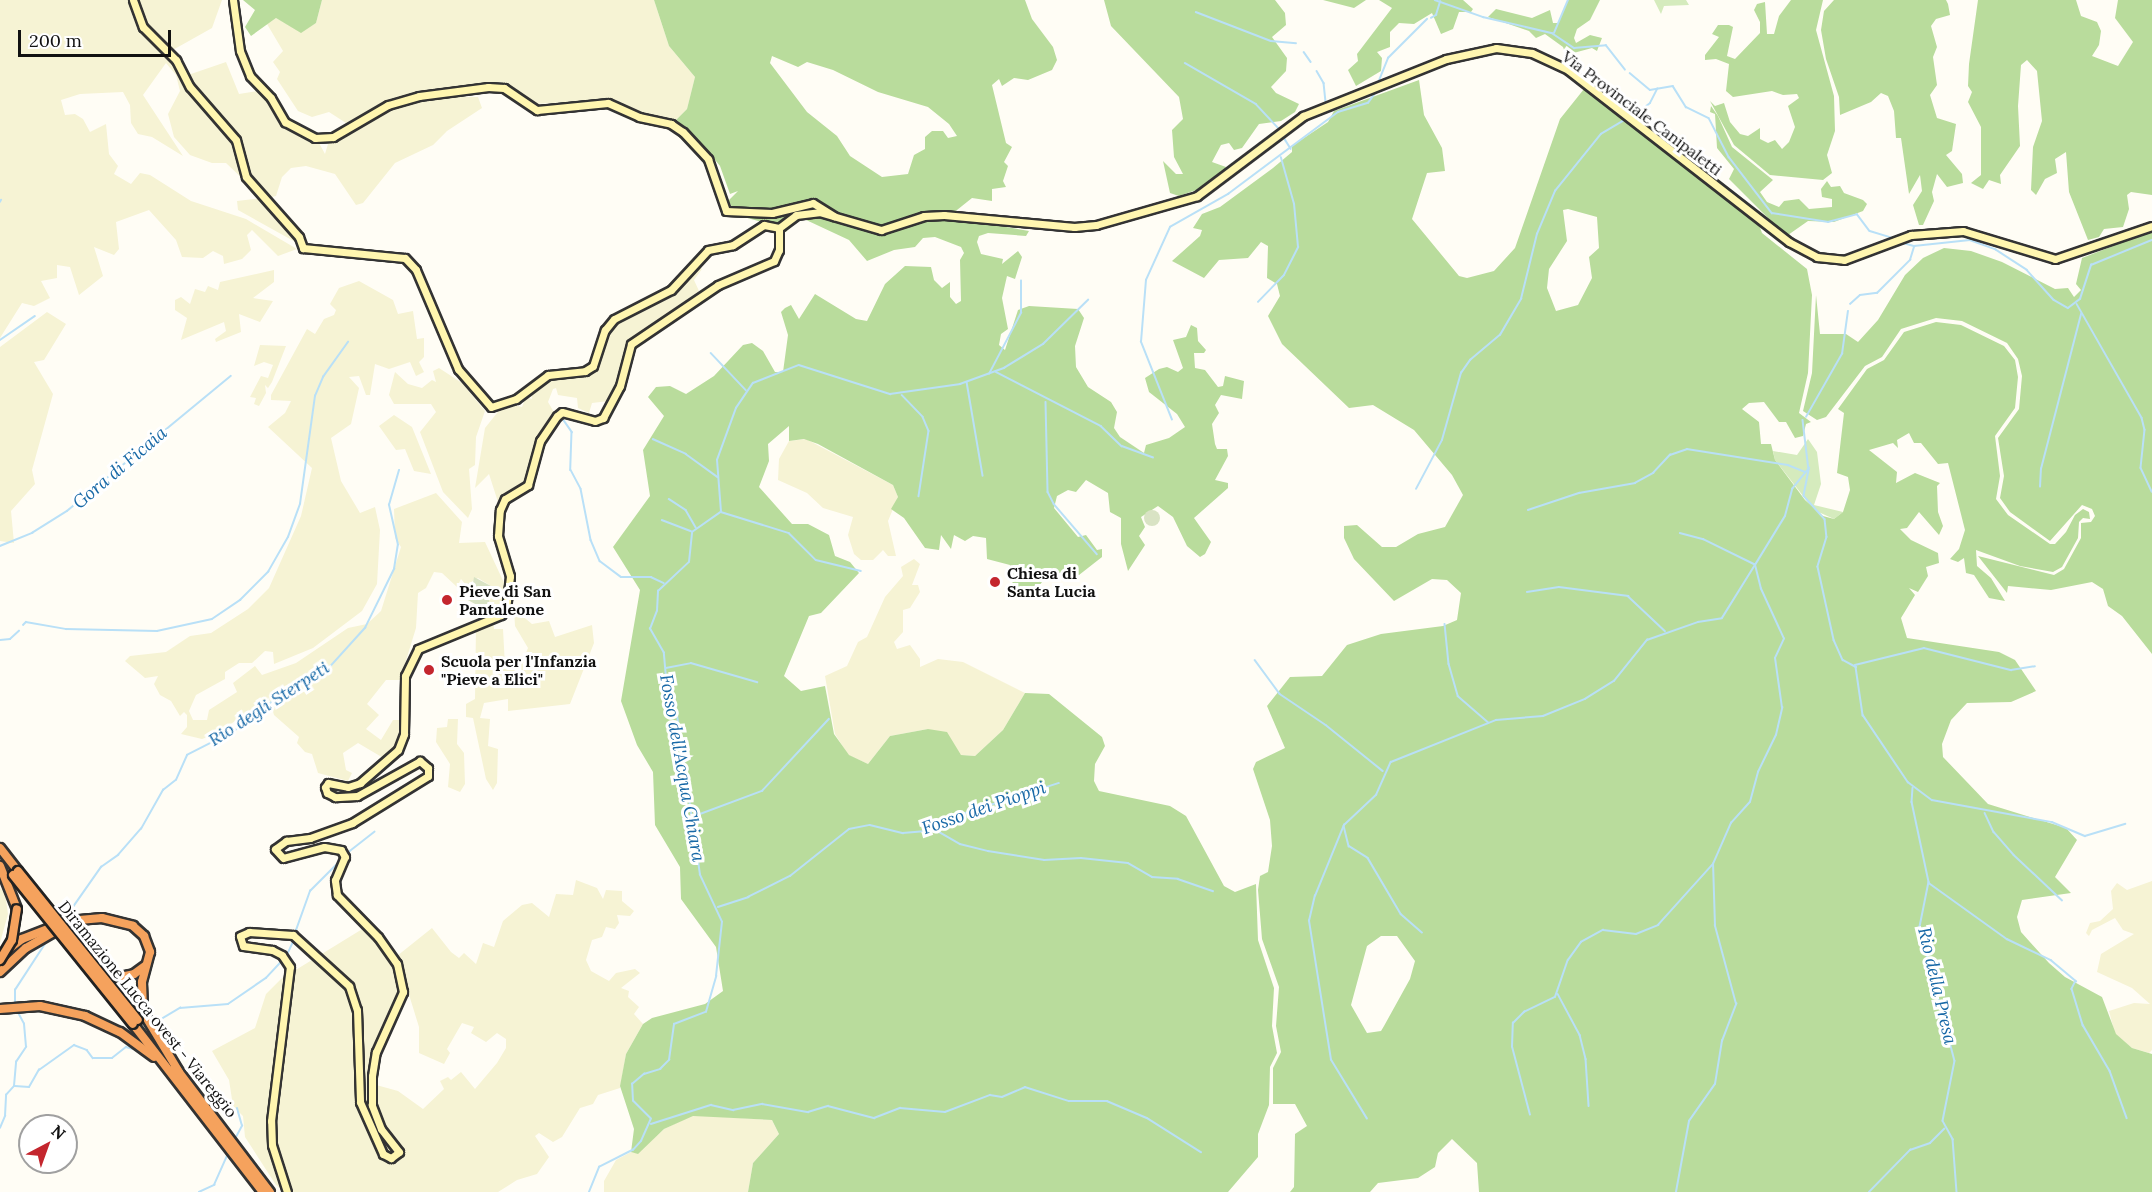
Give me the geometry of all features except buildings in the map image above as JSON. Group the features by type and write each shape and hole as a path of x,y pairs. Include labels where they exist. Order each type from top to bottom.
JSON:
{"highway":[{"name":"Diramazione Lucca ovest - Viareggio","path":"0,848 15,873 270,1192"},
{"name":"Diramazione Lucca ovest - Viareggio","path":"0,859 76,942 135,1022"},
{"path":"0,866 17,909 12,940 0,960"},
{"path":"0,955 44,928 80,920 112,918 133,926 147,941 147,964 142,982 143,1011 176,1074"},
{"path":"0,972 26,948 80,920"},
{"path":"76,942 101,969 115,976 134,974 147,964"},
{"path":"0,1009 21,1006 63,1010 103,1023 133,1040 176,1074"},
{"name":"Diramazione Lucca ovest - Viareggio","path":"217,1124 263,1192"}],"street":[{"name":"Via Provinciale Canipaletti","path":"133,0 143,27 176,60 190,87 236,140 246,177 299,237 303,248 405,258 416,270 458,369 491,407 516,399 548,375 585,371 593,366 605,330 614,319 671,290 708,250 733,245 765,225 779,228 807,212 881,230 924,216 944,215 1074,227 1096,225 1197,196 1221,182 1303,116 1446,59 1496,48 1533,53 1568,70 1808,254 1844,260 1894,240 1928,232 1963,231 2055,259 2152,226"},
{"path":"233,0 240,51 250,76 271,98 285,122 315,138 333,137 388,105 419,96 488,87 504,88 537,110 608,104 683,132 708,159 726,211 772,213 813,203 838,219"},
{"path":"287,1192 272,1145 271,1121 290,967 285,958 272,950 243,946 240,936 249,932 295,936 353,993 360,1102 383,1154 393,1158 398,1149 381,1129 372,1106 372,1076 382,1038 398,1010 403,979 378,937 337,896 335,880 344,856 335,847 324,847 283,858 275,849 286,841 310,838 351,823 428,776 428,768 420,760 357,796 335,797 327,793 325,787 328,783 348,787 360,783 398,750 404,734 405,676 418,649 501,615 506,609 510,576 498,536 500,510 505,499 528,484 545,432 562,412 595,421 603,418 620,386 631,344 718,285 774,261 780,250 779,228"}],"shaded area":[{"path":"0,0 222,0 212,28 171,51 191,74 226,62 239,94 257,91 267,99 279,121 319,143 325,154 328,144 388,109 427,99 458,97 478,97 482,108 447,131 433,145 395,163 363,203 356,205 335,174 306,166 291,168 282,177 276,196 264,199 282,225 299,237 299,244 238,210 237,201 263,198 226,163 212,163 190,155 174,137 168,114 180,91 176,75 166,63 143,95 183,156 152,137 138,134 131,123 130,105 123,92 80,94 61,100 65,115 75,114 83,119 90,132 106,124 109,154 118,166 114,174 131,184 140,173 150,175 191,201 246,219 297,249 278,256 252,230 247,235 251,250 242,259 224,264 223,256 213,251 203,258 182,257 176,240 149,210 116,222 119,249 114,255 94,247 103,276 79,295 70,267 57,265 57,278 41,281 50,298 34,306 22,303 0,338"},
{"path":"322,0 654,0 669,46 695,77 687,109 675,121 640,115 603,100 533,104 500,82 386,102 346,123 329,112 312,117 298,111 277,79 280,72 273,62 283,51 267,24 276,18 301,32 316,23"},
{"path":"698,266 702,269 694,280 699,291 633,339 623,354 616,391 609,401 592,403 589,413 578,408 577,398 558,395 556,388 553,389 548,402 555,414 538,439 531,475 524,484 498,502 489,474 475,488 485,428 501,408 509,404 522,407 526,397 532,399 531,394 560,373 591,369 609,326 668,296"},
{"path":"274,270 274,282 253,298 273,301 260,322 239,314 241,332 216,342 215,339 226,331 224,322 181,340 187,318 175,310 175,300 181,297 190,304 195,289 205,292 208,286 218,290 220,282"},
{"path":"359,281 393,300 398,314 413,311 417,339 424,338 424,357 419,362 424,372 416,376 410,362 389,369 375,364 370,395 366,395 359,376 349,377 359,388 351,424 331,438 341,481 360,513 375,507 380,530 377,584 362,611 313,648 274,664 273,652 265,651 252,663 239,663 225,672 225,679 196,695 189,711 193,720 207,720 209,710 237,692 233,683 255,666 262,675 296,663 348,628 367,624 381,611 401,547 395,538 394,509 436,493 462,522 459,543 485,542 506,587 503,606 496,615 487,617 491,586 478,578 466,585 461,579 457,587 442,573 434,572 426,588 418,593 416,628 400,680 386,680 367,704 379,715 366,729 381,740 393,720 402,720 396,747 385,759 358,743 343,753 346,770 352,773 348,781 318,773 312,754 305,752 297,743 299,737 274,715 269,698 216,734 202,739 181,734 187,727 187,715 184,712 180,716 171,701 160,695 154,684 158,676 145,678 125,661 130,656 166,652 190,636 211,633 248,609 269,588 301,516 312,468 268,427 285,413 291,401 271,400 271,395 307,329 315,334 324,319 334,315 336,310 330,304 339,288"},
{"path":"47,312 66,324 44,360 34,362 53,394 32,470 35,484 11,511 14,543 0,541 0,347"},
{"path":"260,345 286,346 272,382 268,388 265,385 266,393 259,406 254,404 256,398 250,397 261,376 268,378 273,365 264,362 254,366"},
{"path":"439,368 462,383 485,411 476,437 475,465 469,469 472,509 468,518 443,492 420,432 436,412 431,404 394,404 389,395 395,372 408,384 422,388 432,380 436,382 433,371"},
{"path":"394,415 412,427 431,474 414,471 405,449 396,450 379,426"},
{"path":"806,439 893,485 898,497 888,521 896,556 888,556 883,550 873,560 861,560 854,554 848,535 853,517 823,508 807,493 778,480 779,459 789,441"},
{"path":"914,559 920,564 912,585 918,585 920,592 910,608 903,610 903,632 894,642 897,649 910,645 920,659 920,667 938,659 963,662 1025,693 1003,730 975,756 961,755 950,741 928,729 890,736 868,764 848,755 835,734 825,676 847,666 858,642 867,637 885,597 903,576 901,567"},
{"path":"514,609 532,624 549,621 555,637 592,625 594,643 570,704 508,711 508,699 484,703 480,718 490,719 488,746 498,749 497,783 493,790 486,779 473,718 466,717 466,704 475,699 476,627 493,621 494,629 503,629 505,666 519,669 528,648 515,626"},
{"path":"448,719 458,719 457,744 464,753 465,784 460,792 448,787 450,764 436,742 437,728 447,727"},
{"path":"576,880 597,888 603,899 606,890 622,891 622,901 634,911 630,916 617,915 619,923 615,929 606,927 602,937 592,940 586,960 591,971 609,981 616,973 635,969 640,973 621,988 629,991 628,997 639,1007 634,1014 643,1024 626,1054 620,1088 598,1095 593,1104 580,1108 562,1137 553,1142 539,1133 535,1136 549,1157 537,1174 517,1180 498,1192 285,1192 276,1185 245,1137 243,1116 233,1106 229,1080 212,1051 255,1028 266,994 281,979 364,928 384,949 398,977 398,997 370,1058 369,1083 398,1091 423,1109 444,1089 440,1081 448,1077 451,1080 461,1072 475,1089 497,1063 506,1048 506,1039 497,1033 486,1042 471,1033 474,1027 462,1023 447,1049 450,1053 444,1064 419,1053 419,1027 397,956 432,928 451,952 459,958 464,953 476,964 483,943 494,947 503,921 522,905 532,903 549,917 556,894 573,895"},
{"path":"2152,881 2152,1050 2149,1053 2132,1048 2115,1034 2109,1011 2134,1003 2150,1004 2132,988 2097,972 2101,954 2134,934 2123,930 2115,918 2092,930 2089,936 2086,933 2090,923 2100,921 2113,909 2111,891 2117,883 2127,890"},
{"path":"0,888 5,893 8,914 0,943"},
{"path":"693,1115 772,1120 779,1134 753,1163 748,1192 604,1192 604,1181 616,1160 631,1152 638,1153 664,1129"}],"green space":[{"path":"243,0 322,0 316,23 301,33 276,18 251,36 245,27 255,10"},
{"path":"654,0 1025,0 1032,19 1053,47 1057,60 1052,70 1028,80 1014,78 1002,86 999,79 992,85 1006,143 1012,147 1004,162 1008,166 1003,181 1006,187 992,189 992,201 972,198 952,214 924,213 881,226 840,217 813,201 772,210 734,210 728,201 738,191 730,194 720,166 704,146 675,121 687,109 695,77 669,46","holes":["772,56 798,67 807,62 833,70 878,92 928,107 949,124 957,136 948,138 943,131 932,131 925,137 925,149 914,155 908,174 882,177 850,156 837,136 807,112 770,63"]},
{"path":"1104,0 1275,0 1285,13 1286,25 1272,37 1287,58 1286,71 1271,87 1276,93 1299,104 1295,112 1281,121 1259,124 1242,148 1234,150 1229,143 1221,145 1212,162 1226,167 1222,174 1199,189 1179,196 1170,193 1163,161 1176,174 1183,174 1174,157 1172,130 1183,119 1179,97 1111,26"},
{"path":"1323,0 1366,0 1354,8"},
{"path":"1379,0 1463,0 1473,9 1471,12 1459,12 1453,29 1441,34 1432,13 1414,24 1399,23 1390,32 1390,47 1377,52 1382,58 1381,71 1356,86 1348,70 1358,61 1357,54 1392,8"},
{"path":"1568,0 1600,0 1590,20 1577,29 1574,38 1576,43 1590,35 1602,38 1597,51 1592,48 1566,55 1563,47 1545,34 1536,38 1529,31 1488,17 1496,9 1532,18 1550,10 1553,23 1558,23"},
{"path":"1654,0 1686,0 1689,5 1664,6 1661,14"},
{"path":"1791,0 1823,0 1816,30 1834,96 1835,131 1827,155 1832,173 1823,180 1770,175 1734,145 1710,101 1715,106 1724,103 1730,122 1740,134 1748,136 1760,128 1760,139 1768,143 1775,140 1782,149 1789,142 1795,127 1788,106 1799,98 1797,94 1783,95 1772,91 1733,97 1726,91 1729,64 1716,59 1705,60 1705,55 1719,37 1712,34 1718,25 1729,25 1733,27 1727,56 1735,59 1760,33 1760,22 1754,10 1757,4 1765,2 1767,34 1774,34 1779,16"},
{"path":"1834,0 1946,0 1948,4 1950,15 1936,19 1931,26 1937,47 1933,57 1937,85 1930,95 1937,118 1956,124 1952,151 1946,155 1962,174 1963,183 1947,187 1937,174 1932,192 1934,201 1923,225 1919,225 1913,205 1922,191 1920,175 1909,194 1901,138 1896,138 1894,111 1888,96 1881,93 1871,102 1840,115 1839,97 1826,59 1821,30 1824,11"},
{"path":"1978,0 2076,0 2081,16 2097,22 2101,31 2099,45 2092,56 2118,66 2133,42 2115,18 2118,0 2152,0 2152,195 2131,192 2127,195 2129,209 2123,227 2104,229 2099,237 2088,240 2069,192 2066,152 2055,159 2057,173 2045,179 2036,195 2031,190 2033,147 2042,121 2037,71 2027,60 2021,65 2018,106 2020,146 2000,175 2001,184 1989,180 1983,189 1971,183 1981,175 1981,127 1968,102 1972,92 1968,86 1969,64"},
{"path":"1419,80 1424,115 1442,148 1445,171 1427,173 1412,219 1459,276 1467,278 1494,271 1515,248 1560,119 1584,89 1758,222 1762,233 1807,269 1812,295 1808,373 1799,413 1811,422 1806,424 1803,436 1795,438 1786,422 1779,422 1764,402 1749,403 1742,409 1759,422 1761,444 1771,444 1775,460 1805,500 1823,516 1834,519 1843,512 1850,490 1848,477 1837,473 1844,413 1838,409 1867,369 1884,360 1904,332 1936,322 1961,325 2004,346 2015,360 2018,377 2015,408 1995,436 2000,476 1996,499 2008,515 2050,544 2055,544 2066,532 2075,515 2083,509 2089,512 2090,519 2083,518 2079,522 2078,538 2062,567 2053,572 2020,566 1976,550 1977,566 1991,578 2005,601 1989,598 1974,575 1966,573 1964,558 1958,562 1950,559 1959,549 1965,530 1948,463 1938,464 1921,443 1914,443 1909,433 1897,440 1898,448 1893,443 1869,450 1897,472 1896,483 1915,473 1940,483 1937,486 1938,512 1943,526 1939,535 1919,512 1907,528 1900,529 1911,540 1938,553 1939,563 1926,567 1928,576 1918,592 1909,588 1915,595 1901,618 1907,638 1999,652 2015,660 2036,691 2011,702 1967,703 1951,720 1942,744 1943,757 1988,804 2066,828 2077,840 2055,877 2071,893 2022,900 2017,917 2021,932 2049,963 2065,977 2102,997 2116,1034 2132,1048 2152,1054 2152,1192 1479,1192 1477,1163 1452,1139 1438,1153 1435,1167 1418,1178 1378,1183 1370,1192 1290,1192 1294,1187 1295,1134 1307,1126 1295,1104 1273,1104 1273,1068 1281,1052 1276,1026 1279,987 1262,939 1258,890 1260,876 1268,872 1272,846 1270,820 1253,769 1256,762 1285,748 1267,706 1290,677 1322,676 1347,645 1381,634 1443,626 1457,620 1461,593 1447,580 1432,579 1394,601 1354,559 1344,538 1344,526 1357,525 1382,547 1396,547 1418,534 1445,527 1463,495 1452,475 1414,430 1373,405 1349,408 1282,344 1268,316 1280,296 1277,284 1267,278 1268,246 1261,242 1248,258 1219,260 1204,278 1172,261 1200,236 1202,230 1193,228 1202,214 1220,207 1273,168 1292,152 1292,146 1328,122 1334,111","holes":["1568,209 1597,217 1599,248 1589,257 1592,278 1578,305 1556,311 1547,288 1549,269 1567,241 1563,210","1381,936 1397,936 1415,961 1410,979 1381,1031 1367,1033 1351,1005 1367,946"]},
{"path":"1711,106 1732,147 1773,180 1760,192 1767,202 1779,207 1784,201 1799,199 1809,209 1832,207 1832,199 1822,197 1821,189 1827,181 1831,187 1840,186 1844,193 1863,200 1867,204 1863,211 1834,222 1808,221 1788,235 1781,231 1729,179 1734,169 1717,148 1715,114 1710,112"},
{"path":"812,206 820,210 795,212 777,226 736,215 773,215"},
{"path":"819,214 881,232 925,219 953,218 1029,231 1026,236 988,233 979,236 977,242 981,254 1003,259 1002,264 1018,251 1022,257 1015,279 1007,276 1002,298 1008,329 1001,334 999,345 1005,350 1018,310 1029,306 1078,309 1084,318 1075,346 1076,367 1088,387 1111,402 1117,412 1114,428 1120,437 1144,453 1146,445 1169,438 1185,427 1177,414 1149,392 1145,378 1159,369 1167,367 1178,372 1183,368 1173,340 1186,337 1191,325 1197,328 1198,341 1206,350 1204,353 1194,353 1195,368 1205,370 1218,387 1223,386 1225,376 1244,381 1242,399 1221,395 1215,405 1219,413 1212,424 1215,444 1217,449 1227,449 1228,456 1215,480 1228,483 1228,488 1194,518 1211,542 1205,554 1200,557 1187,546 1173,517 1158,506 1141,517 1145,527 1139,536 1145,545 1128,571 1121,544 1121,518 1110,512 1108,493 1086,480 1076,492 1068,490 1057,496 1054,508 1078,537 1086,535 1097,550 1102,549 1102,557 1079,575 1049,572 1030,599 1016,592 1012,581 1008,580 1010,565 987,559 986,538 973,536 965,541 954,535 951,549 941,535 939,550 925,548 904,518 891,509 898,497 893,485 818,444 804,439 789,441 789,426 768,444 769,461 759,487 792,524 808,524 829,535 835,556 850,562 859,573 821,613 809,616 784,676 801,691 825,686 834,734 849,755 868,764 890,736 928,729 947,732 961,755 975,756 1003,730 1025,693 1049,694 1102,737 1105,746 1095,764 1094,781 1099,791 1170,806 1186,816 1224,886 1235,892 1256,884 1258,940 1274,988 1272,1026 1277,1053 1270,1067 1269,1105 1258,1134 1258,1157 1228,1192 748,1192 753,1163 779,1134 772,1120 693,1116 664,1129 638,1154 631,1152 634,1129 620,1086 626,1054 643,1024 652,1018 705,1004 723,991 716,947 681,899 680,867 655,825 653,772 637,745 621,701 640,590 613,547 650,496 643,450 664,416 648,397 656,387 670,386 686,394 714,376 743,345 752,343 763,351 775,372 783,372 788,335 781,312 785,308 791,305 799,319 815,294 856,319 867,321 885,284 905,266 931,267 934,280 942,288 950,282 950,297 956,304 961,301 960,260 964,253 961,247 935,237 923,238 915,247 894,250 867,261 849,240 804,219 793,222 786,232 781,232 785,223 797,216"},
{"path":"2152,231 2152,654 2122,616 2108,606 2103,589 2092,582 2051,590 2008,586 2007,593 1978,556 2054,575 2064,569 2081,538 2081,523 2091,522 2095,516 2092,509 2082,505 2050,541 2010,512 2000,498 2004,476 1998,438 2019,409 2022,376 2018,359 2007,343 1962,321 1936,318 1901,329 1882,357 1865,366 1826,417 1817,420 1803,411 1812,373 1816,295 1820,334 1846,334 1858,342 1878,320 1905,275 1923,258 1944,248 1971,251 2002,262 2055,289 2068,288 2074,297 2081,290 2076,284 2082,258"},
{"path":"1808,439 1817,452 1821,484 1814,505 1843,512 1834,519 1814,510 1775,460 1773,451 1797,455"},
{"path":"1152,510 1158,512 1160,518 1158,524 1152,526 1146,524 1144,518 1146,512"},
{"path":"474,577 491,586 487,617 476,615 477,605 466,599 468,583 473,583"}],"waterway":[{"path":"1435,0 1483,17 1552,33 1574,48 1606,45 1625,69"},
{"path":"1554,33 1568,0"},
{"path":"1431,18 1436,15 1440,2"},
{"path":"1196,12 1271,41 1296,43"},
{"path":"1378,83 1388,58 1427,19"},
{"path":"1304,52 1311,62"},
{"path":"1185,63 1256,104 1278,128"},
{"path":"1317,71 1324,83 1326,102"},
{"path":"1630,73 1650,90 1673,86 1686,107 1709,118 1729,157 1772,213 1828,222 1857,214 1870,231 1893,238"},
{"path":"1633,116 1650,103 1657,89"},
{"path":"1172,420 1141,342 1146,280 1170,227 1228,194 1338,112 1368,103 1376,92"},
{"path":"1416,489 1442,440 1461,373 1470,360 1500,335 1521,299 1537,234 1555,191 1601,134 1626,119"},
{"path":"1283,136 1291,149"},
{"path":"1258,302 1284,275 1298,247 1294,204 1281,158"},
{"path":"1900,242 1914,246 1970,240 1995,249 2027,270 2054,300 2068,308 2080,299 2091,265 2152,240"},
{"name":"Rio della Presa","path":"1850,304 1860,295 1877,293 1910,260 1914,247"},
{"path":"989,374 1021,313 1021,281"},
{"name":"Fosso dell'Acqua Chiara","path":"589,1192 599,1167 633,1150 641,1141 651,1119 633,1101 632,1084 644,1074 660,1069 669,1060 674,1024 706,1012 716,976 722,922 700,875 675,701 666,678 664,653 650,629 657,611 658,591 689,562 692,532 721,512 717,460 736,408 753,383 799,365 890,394 960,384 1004,368 1043,344 1088,300"},
{"path":"2077,304 2142,418 2145,430 2141,468 2152,492"},
{"name":"Rio della Presa","path":"1806,417 1842,354 1848,311"},
{"path":"2040,487 2041,469 2081,314"},
{"path":"0,340 35,316"},
{"path":"23,625 26,622 66,629 157,631 212,619 240,600 268,572 288,537 300,504 315,396 323,377 348,342"},
{"path":"711,353 746,390"},
{"path":"996,372 1101,426 1122,446 1153,457"},
{"name":"Gora di Ficaia","path":"0,546 32,533 67,511 231,376"},
{"path":"967,382 983,476"},
{"path":"902,395 923,417 929,431 919,496"},
{"path":"1046,402 1048,492 1054,504 1097,554"},
{"path":"563,419 572,432 571,470 581,489 591,540 600,561 621,577 651,577 664,583"},
{"name":"Rio della Presa","path":"1803,420 1809,470 1804,496 1825,519 1827,537 1818,567 1834,640 1843,660 1856,667 1863,715 1908,782 1932,800 2052,822 2085,836 2125,824"},
{"path":"653,439 686,454 718,477"},
{"path":"1528,510 1579,493 1635,483 1653,473 1670,455 1687,449 1788,465 1805,472"},
{"path":"1676,1192 1689,1121 1715,1084 1722,1041 1736,1004 1715,926 1713,864 1731,823 1750,802 1758,772 1776,735 1782,708 1775,658 1784,639 1761,589 1755,565 1785,516 1792,489 1809,468"},
{"name":"Rio degli Sterpeti","path":"73,907 101,867 118,855 141,829 163,790 176,780 187,755 234,731 287,690 327,670 365,628 394,569 398,545 389,505 399,470"},
{"path":"669,499 686,510 696,527"},
{"path":"721,512 789,533 816,560 861,571"},
{"path":"662,520 691,531"},
{"path":"1680,533 1703,539 1754,564"},
{"path":"1367,1119 1331,1060 1309,921 1315,896 1344,825 1376,795 1391,762 1496,720 1543,716 1585,699 1614,681 1647,640 1698,622 1722,618 1755,565"},
{"path":"1527,592 1559,587 1628,596 1665,631"},
{"path":"1445,624 1449,664 1458,696 1488,722"},
{"path":"0,640 10,639 19,631"},
{"path":"1855,665 1924,648 2011,670 2035,666"},
{"path":"1255,660 1280,694 1326,725 1383,771"},
{"path":"666,668 691,663 757,682"},
{"path":"692,817 762,791 829,719"},
{"name":"Fosso dei Pioppi","path":"718,907 748,897 790,876 849,829 870,825 903,833 926,831 953,817 1059,783"},
{"name":"Rio della Presa","path":"1913,788 1912,802 1929,882 1920,927 1955,1061 1943,1121 1953,1139 1957,1192"},
{"path":"1985,813 1994,832 2014,855 2062,900"},
{"path":"1344,826 1349,846 1368,858 1401,914 1422,932"},
{"path":"934,829 960,844 988,851 1044,860 1081,858 1128,863 1152,877 1178,879 1213,891"},
{"path":"346,854 374,832"},
{"path":"295,933 310,891 341,860"},
{"path":"1530,1115 1512,1047 1513,1023 1524,1012 1555,997 1568,960 1581,942 1603,930 1636,934 1658,925 1712,865"},
{"path":"1929,883 2007,939 2051,960 2076,981 2072,989 2083,1025 2110,1071 2127,1118"},
{"path":"286,957 294,940"},
{"name":"Rio degli Sterpeti","path":"15,1004 15,990 47,941"},
{"path":"158,1021 180,1008 228,1004 266,978 282,961"},
{"path":"1558,994 1580,1035 1586,1059 1589,1106"},
{"name":"Rio degli Sterpeti","path":"0,1128 5,1116 6,1095 14,1086 16,1062 26,1047 24,1024 17,1011"},
{"path":"15,1086 29,1087 39,1070 74,1045 87,1050 93,1058 112,1058 126,1047 137,1050"},
{"path":"651,1124 711,1105 733,1110 762,1104 808,1112 828,1106 874,1118 900,1108 945,1112 990,1095 1002,1097 1025,1087 1069,1101 1107,1101 1147,1118 1201,1152"},
{"path":"235,1139 242,1126 237,1109"},
{"path":"1869,1192 1910,1150 1930,1143 1944,1129"},
{"path":"199,1192 214,1185 229,1151"}],"place":[{"name":"Chiesa di Santa Lucia","path":"995,582"},
{"name":"Pieve di San Pantaleone","path":"447,600"},
{"name":"Scuola per l'Infanzia \"Pieve a Elici\"","path":"429,670"}]}
